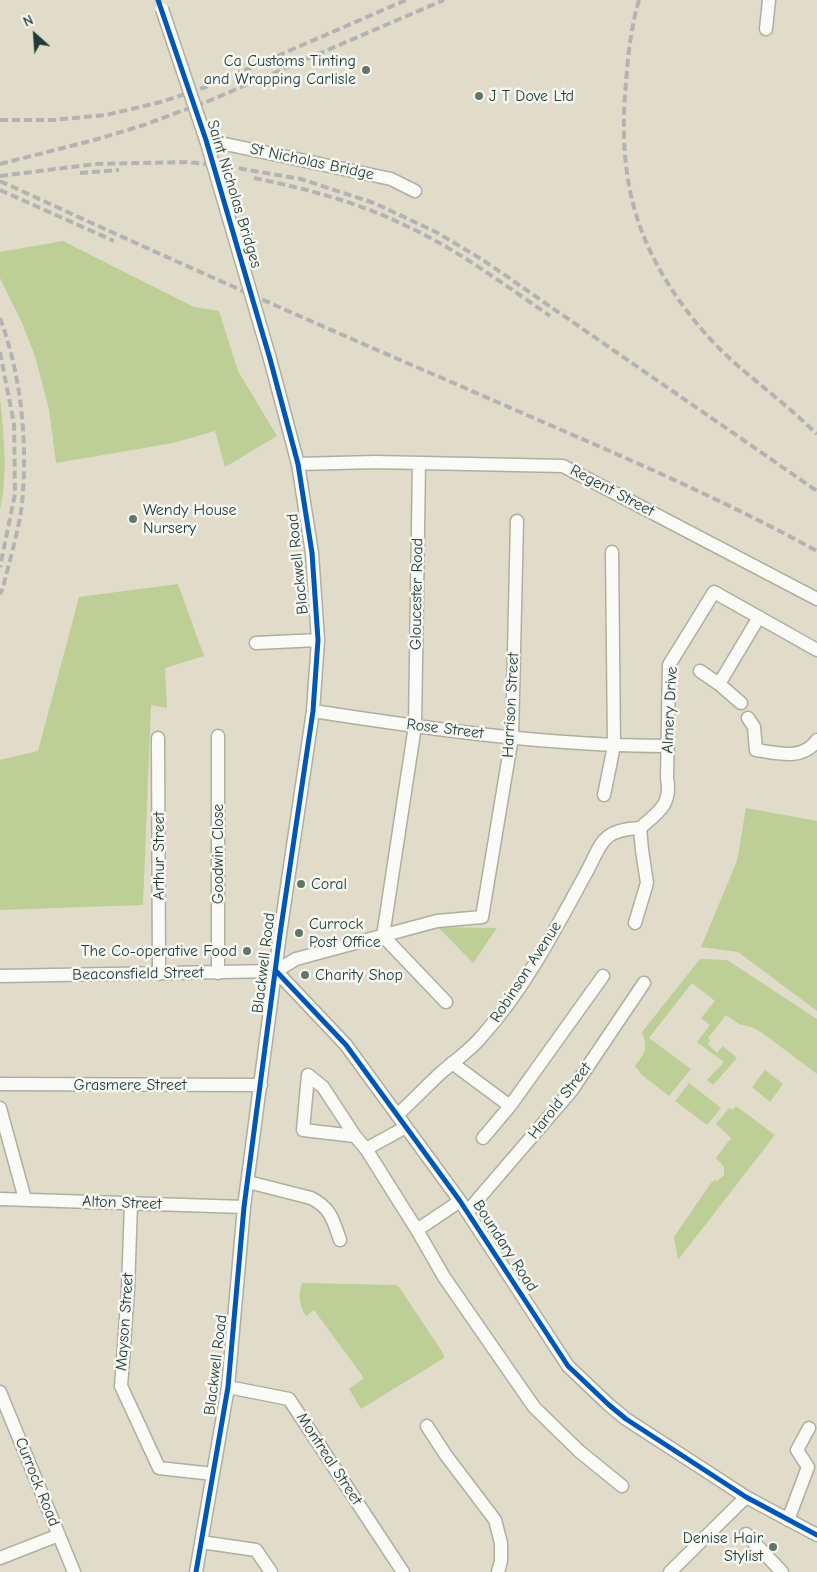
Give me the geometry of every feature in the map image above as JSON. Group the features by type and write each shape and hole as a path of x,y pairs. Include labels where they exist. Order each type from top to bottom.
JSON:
{"street":[{"path":"766,28 769,0"},
{"name":"Saint Nicholas Bridges","path":"160,5 206,140 270,359"},
{"name":"St Nicholas Bridge","path":"206,140 391,179 415,191"},
{"name":"Blackwell Road","path":"196,1572 228,1387 244,1208 313,711 318,640 312,553 298,464 270,359"},
{"name":"Regent Street","path":"298,464 420,463 563,466 817,599"},
{"name":"Gloucester Road","path":"383,936 415,726 420,463"},
{"name":"Harrison Street","path":"383,936 437,921 482,916 512,737 517,521"},
{"path":"604,795 614,746 612,552"},
{"name":"Almery Drive","path":"640,828 659,812 670,792 667,778 669,665 714,592 817,650"},
{"path":"719,684 759,617"},
{"path":"256,643 318,640"},
{"path":"700,671 719,684 741,704"},
{"name":"Rose Street","path":"313,711 415,726 512,737 614,746 668,746"},
{"path":"748,718 754,726 756,750 794,755 806,750 816,742"},
{"name":"Goodwin Close","path":"218,736 218,972"},
{"name":"Arthur Street","path":"158,738 159,974"},
{"path":"635,924 647,882 640,828"},
{"name":"Robinson Avenue","path":"397,1115 483,1036 512,998 550,940 593,861 598,847 606,838 616,832 640,828"},
{"path":"276,972 296,959 383,936 446,1002"},
{"name":"Beaconsfield Street","path":"0,976 276,972"},
{"name":"Boundary Road","path":"276,972 346,1045 463,1206 568,1366 608,1405 626,1419 746,1497 817,1535"},
{"path":"483,1138 510,1106 603,976"},
{"name":"Harold Street","path":"417,1230 463,1206 572,1090 644,982"},
{"path":"452,1063 510,1106"},
{"path":"355,1136 302,1130 308,1075 322,1087 366,1149 444,1277 534,1407 579,1451 622,1486"},
{"name":"Grasmere Street","path":"0,1084 261,1085"},
{"path":"0,1108 25,1200"},
{"path":"366,1149 406,1127"},
{"path":"248,1182 311,1198 319,1202 328,1210 340,1240"},
{"name":"Alton Street","path":"0,1199 244,1208"},
{"name":"Mayson Street","path":"131,1203 128,1290 121,1386 159,1468 213,1474"},
{"name":"Montreal Street","path":"228,1387 289,1398 402,1572"},
{"name":"Currock Road","path":"0,1392 74,1572"},
{"path":"427,1426 495,1520 501,1543 501,1560 498,1572"},
{"path":"788,1520 808,1467 797,1450 809,1428"},
{"path":"670,1572 746,1497"},
{"path":"746,1534 782,1572"},
{"path":"0,1558 59,1535"},
{"path":"201,1542 256,1550 271,1572"}],"green space":[{"path":"63,241 194,307 219,311 238,371 277,436 225,467 215,431 173,443 56,463 49,409 35,356 22,323 0,278 0,252"},
{"path":"0,398 5,468 0,510"},
{"path":"178,584 204,656 165,668 167,708 151,705 143,905 0,910 0,760 38,751 79,597"},
{"path":"746,808 817,821 817,1011 738,952 701,947 737,861"},
{"path":"438,927 497,928 473,963"},
{"path":"700,959 727,960 817,1019 817,1074 761,1032 739,1024 726,1015 708,1038 710,1040 708,1044 717,1053 723,1046 737,1058 713,1085 707,1080 724,1062 697,1042 710,1025 701,1018 715,1001 692,983 649,1038 691,1069 669,1096 642,1075 635,1066 645,1050 642,1032"},
{"path":"765,1070 783,1084 770,1102 752,1087"},
{"path":"689,1083 721,1108 707,1125 675,1101"},
{"path":"736,1106 775,1135 678,1260 674,1237 711,1183 724,1175 724,1167 716,1158 731,1138 716,1124 729,1108 733,1110"},
{"path":"302,1283 395,1285 399,1287 443,1353 444,1358 361,1409 349,1389 364,1378 314,1310 306,1316 300,1300"}],"railway":[{"path":"0,120 53,120 106,115 161,102 206,87 406,0"},
{"path":"0,164 144,125 211,100 444,0"},
{"path":"639,0 629,52 625,99 624,147 631,195 648,247 667,282 701,329 744,371 817,434"},
{"path":"0,176 95,164 188,162 301,179 374,203 436,232 483,260 817,491"},
{"path":"80,173 119,170"},
{"path":"254,178 328,196 383,215 459,254 550,316"},
{"path":"0,181 290,312 643,466 774,528 817,551"},
{"path":"0,190 114,241"},
{"path":"0,318 13,360 17,381 21,403 24,448 22,503 18,527 0,594"},
{"path":"0,352 14,424 15,494 0,567"}],"cycle path":[{"path":"158,0 206,140 270,359 298,464 312,553 318,640 313,711 280,934 244,1207 228,1387 196,1572"},
{"path":"276,971 346,1045 460,1201 568,1366 626,1419 746,1497 817,1535"}],"place":[{"name":"Ca Customs Tinting and Wrapping Carlisle","path":"366,70"},
{"name":"J T Dove Ltd","path":"479,96"},
{"name":"Wendy House Nursery","path":"133,519"},
{"name":"Coral","path":"301,884"},
{"name":"Currock Post Office","path":"299,933"},
{"name":"The Co-operative Food","path":"247,951"},
{"name":"Charity Shop","path":"305,975"},
{"name":"Denise Hair Stylist","path":"773,1547"}]}
